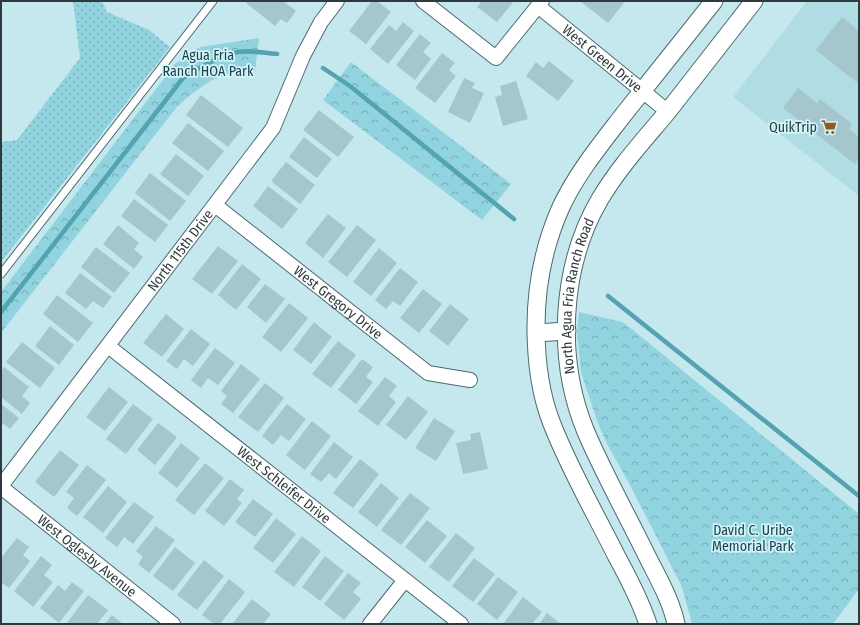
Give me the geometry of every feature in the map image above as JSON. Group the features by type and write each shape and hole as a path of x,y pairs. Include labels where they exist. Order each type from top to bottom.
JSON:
{"street":[{"name":"North 115th Drive","path":"1,486 274,128 303,56 321,22 337,1"},
{"path":"423,1 496,58 540,4"},
{"path":"648,624 636,593 574,471 552,423 541,385 536,349 537,297 548,245 561,208 570,191 594,152 714,1"},
{"name":"North Agua Fria Ranch Road","path":"676,624 674,613 660,581 601,464 578,413 568,362 567,332 570,282 574,261 587,225 599,200 610,182 754,1"},
{"name":"West Green Drive","path":"540,4 667,111"},
{"name":"West Gregory Drive","path":"215,205 428,373 470,380"},
{"path":"536,333 567,332"},
{"name":"West Schleifer Drive","path":"108,346 461,624"},
{"name":"West Oglesby Avenue","path":"1,486 173,624"},
{"path":"370,624 404,580"}],"lane":[{"path":"1,274 213,1"}],"shaded area":[{"path":"807,1 853,1 859,6 859,196 733,97"}],"green space":[{"path":"73,1 102,1 107,12 149,30 170,47 1,262 1,142 17,140 80,58"},
{"name":"Agua Fria Ranch HOA Park","path":"259,38 255,71 233,73 212,80 193,93 176,108 1,333 1,292 175,64 200,47"},
{"path":"351,62 511,184 482,220 323,100"},
{"name":"David C. Uribe Memorial Park","path":"579,312 623,322 859,514 859,589 833,624 692,624 682,587 629,483 607,444 597,421 581,372 577,332"}],"building":[{"path":"248,1 283,1 296,11 287,23 281,19 275,26 246,3"},
{"path":"372,1 377,1 391,12 366,44 349,31"},
{"path":"482,1 514,1 497,22 477,7"},
{"path":"580,1 621,1 624,3 608,23"},
{"path":"842,17 859,31 859,84 816,50"},
{"path":"403,22 414,31 388,64 370,49 389,25 396,31"},
{"path":"420,34 431,43 423,52 431,59 415,80 396,65"},
{"path":"442,53 455,63 449,70 456,76 435,103 415,88"},
{"path":"549,61 574,81 558,101 526,76 536,62 543,68"},
{"path":"464,78 475,83 472,88 484,93 470,123 448,112"},
{"path":"516,81 528,119 503,126 495,97 502,95 500,86"},
{"name":"QuikTrip","path":"798,88 817,103 820,99 852,124 849,129 859,137 859,158 855,164 783,108"},
{"path":"201,95 243,128 228,147 186,115"},
{"path":"319,110 354,137 338,157 303,130"},
{"path":"188,123 224,151 208,171 172,143"},
{"path":"304,137 332,159 317,178 289,157"},
{"path":"176,154 204,176 188,196 160,174"},
{"path":"286,162 315,185 300,204 271,181"},
{"path":"150,173 186,201 170,221 135,193"},
{"path":"268,186 298,209 282,229 253,206"},
{"path":"134,199 168,225 155,242 121,216"},
{"path":"328,214 346,228 323,258 305,243"},
{"path":"118,225 139,243 134,249 143,257 134,269 103,244"},
{"path":"357,225 376,240 347,277 328,262"},
{"path":"218,246 238,261 212,294 192,279"},
{"path":"96,247 130,273 114,293 81,267"},
{"path":"379,248 397,263 371,296 353,282"},
{"path":"242,264 261,279 236,310 218,295"},
{"path":"400,268 418,282 400,306 393,301 386,309 375,300"},
{"path":"80,273 112,297 103,308 93,301 86,309 65,293"},
{"path":"265,284 285,299 266,323 247,307"},
{"path":"423,289 442,304 419,333 400,318"},
{"path":"57,295 93,323 78,342 43,314"},
{"path":"289,303 308,318 281,352 262,337"},
{"path":"450,304 469,319 448,346 429,331"},
{"path":"166,314 184,329 162,357 143,343"},
{"path":"314,322 332,337 311,364 293,350"},
{"path":"50,326 74,345 59,365 35,346"},
{"path":"191,329 210,344 193,366 184,359 177,369 166,361"},
{"path":"338,341 356,355 331,388 312,374"},
{"path":"22,342 55,368 40,388 6,362"},
{"path":"215,348 235,363 218,385 208,378 201,388 191,380"},
{"path":"362,359 373,367 366,377 373,382 356,404 338,390"},
{"path":"241,364 260,379 233,413 221,404 227,396 221,391"},
{"path":"4,367 29,387 22,396 30,403 22,414 1,397 1,371"},
{"path":"385,377 397,386 389,396 396,402 378,426 358,411"},
{"path":"265,383 284,398 258,432 238,417"},
{"path":"109,387 128,402 105,431 86,417"},
{"path":"408,396 428,412 406,440 386,425"},
{"path":"1,404 19,418 10,429 1,422"},
{"path":"133,404 153,419 126,454 106,439"},
{"path":"287,404 306,419 289,441 281,435 273,445 262,436"},
{"path":"434,418 455,431 436,461 415,448"},
{"path":"312,421 331,436 305,470 286,455"},
{"path":"158,423 177,437 155,465 137,450"},
{"path":"480,432 488,469 463,474 456,443 471,440 470,434"},
{"path":"334,442 353,457 336,479 329,473 321,482 310,474"},
{"path":"181,443 200,458 177,488 158,473"},
{"path":"60,450 79,465 54,497 35,482"},
{"path":"360,459 379,474 353,508 333,493"},
{"path":"205,463 224,478 194,515 175,500"},
{"path":"87,465 106,480 77,516 67,508 74,498 66,492"},
{"path":"230,479 244,490 237,499 242,503 224,526 205,511"},
{"path":"381,483 399,498 377,527 358,512"},
{"path":"108,486 127,502 103,533 83,517"},
{"path":"410,493 430,508 401,545 381,530"},
{"path":"253,499 273,514 255,537 235,522"},
{"path":"134,502 154,517 133,544 124,537 117,547 105,538"},
{"path":"276,518 296,534 273,563 253,548"},
{"path":"427,520 447,536 425,563 405,547"},
{"path":"156,526 175,540 149,573 138,564 143,557 136,551"},
{"path":"456,533 475,548 449,582 429,567"},
{"path":"302,536 321,551 294,587 274,572"},
{"path":"17,538 29,547 23,555 30,561 9,588 1,582 1,558"},
{"path":"175,547 195,563 173,591 153,576"},
{"path":"41,556 52,565 44,575 53,582 33,607 14,591"},
{"path":"325,556 344,571 320,601 302,587"},
{"path":"474,558 495,574 473,602 452,586"},
{"path":"204,560 224,576 197,610 177,595"},
{"path":"348,573 361,583 353,592 361,599 344,620 324,604"},
{"path":"498,577 518,592 497,620 477,604"},
{"path":"229,579 245,592 220,624 214,624 202,615"},
{"path":"72,582 84,591 59,623 40,608 58,585 65,591"},
{"path":"88,595 108,610 97,624 66,624"},
{"path":"523,597 542,612 532,624 503,624"},
{"path":"252,599 271,614 263,624 232,624"},
{"path":"547,613 561,624 539,624"},
{"path":"112,615 123,624 105,624"}],"waterway":[{"path":"1,312 183,78 213,60 233,53 249,51 277,54"},
{"path":"323,68 350,86 514,219"},
{"path":"608,296 859,496"}],"place":[{"name":"QuikTrip","path":"829,127"}]}
